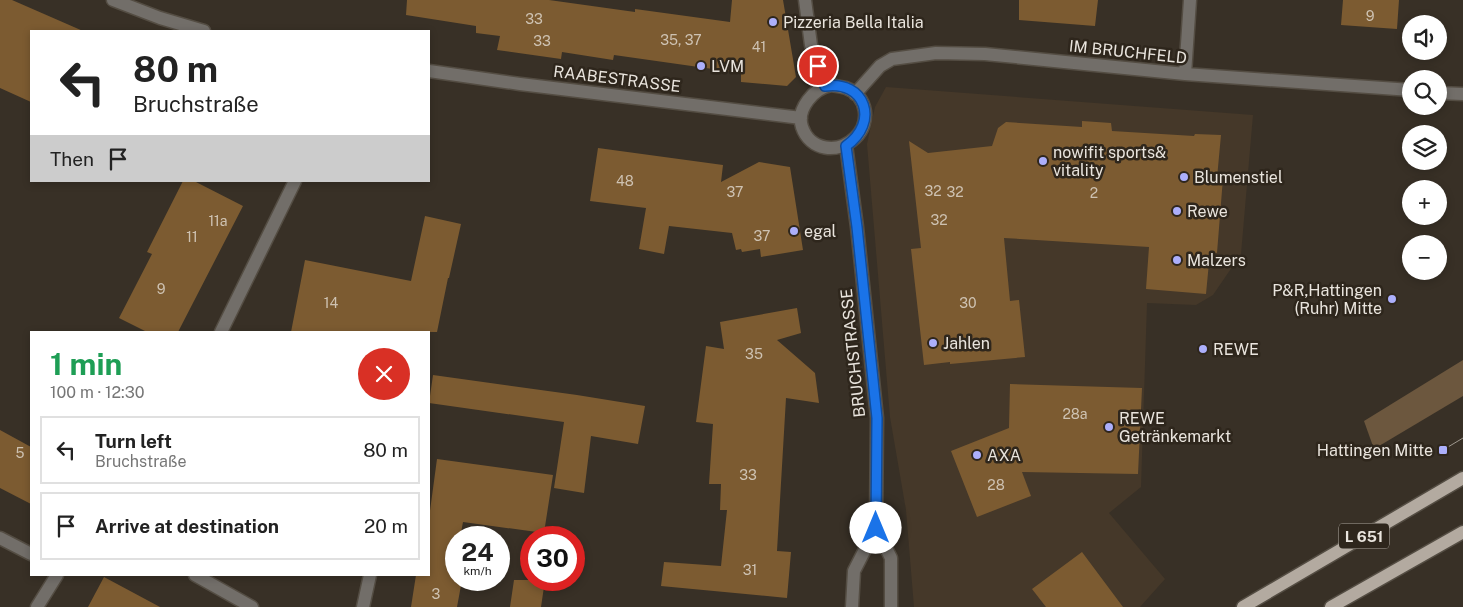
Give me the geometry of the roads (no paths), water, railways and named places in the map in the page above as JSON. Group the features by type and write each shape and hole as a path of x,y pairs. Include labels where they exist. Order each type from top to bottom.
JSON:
{"main road":[{"name":"L 651","path":"1243,607 1463,478"},
{"name":"L 651","path":"1331,607 1463,532"}],"street":[{"path":"113,0 160,18 201,30"},
{"path":"805,0 811,45 825,86"},
{"path":"1185,74 1190,0"},
{"name":"IM BRUCHFELD","path":"855,94 880,66 892,59 936,53 985,54 1185,74 1402,89"},
{"name":"RAABESTRASSE","path":"430,71 801,118"},
{"path":"831,85 847,88 855,94 864,107 866,119 858,135 846,146 834,149 818,146 810,140 801,125 806,102 816,92 825,86 831,85"},
{"path":"1447,93 1463,94"},
{"name":"BRUCHSTRASSE","path":"846,146 857,227 877,418 876,528 854,572 852,607"},
{"path":"221,331 295,182"},
{"name":"BRUCHSTRASSE","path":"876,528 891,558 890,607"},
{"path":"0,538 30,553"},
{"path":"37,607 56,576"},
{"path":"197,576 252,607"},
{"path":"363,607 370,576"}],"tram line":[{"path":"1443,450 1463,438"}],"place":[{"name":"Pizzeria Bella Italia","path":"773,22"},
{"name":"LVM","path":"701,66"},
{"name":"nowifit sports& vitality","path":"1043,161"},
{"name":"Blumenstiel","path":"1184,177"},
{"name":"Rewe","path":"1177,211"},
{"name":"egal","path":"794,231"},
{"name":"Malzers","path":"1177,260"},
{"name":"P&R,Hattingen (Ruhr) Mitte","path":"1392,299"},
{"name":"Jahlen","path":"933,343"},
{"name":"REWE","path":"1203,349"},
{"name":"REWE Getränkemarkt","path":"1109,427"},
{"name":"Hattingen Mitte","path":"1443,450"},
{"name":"AXA","path":"977,455"}]}
